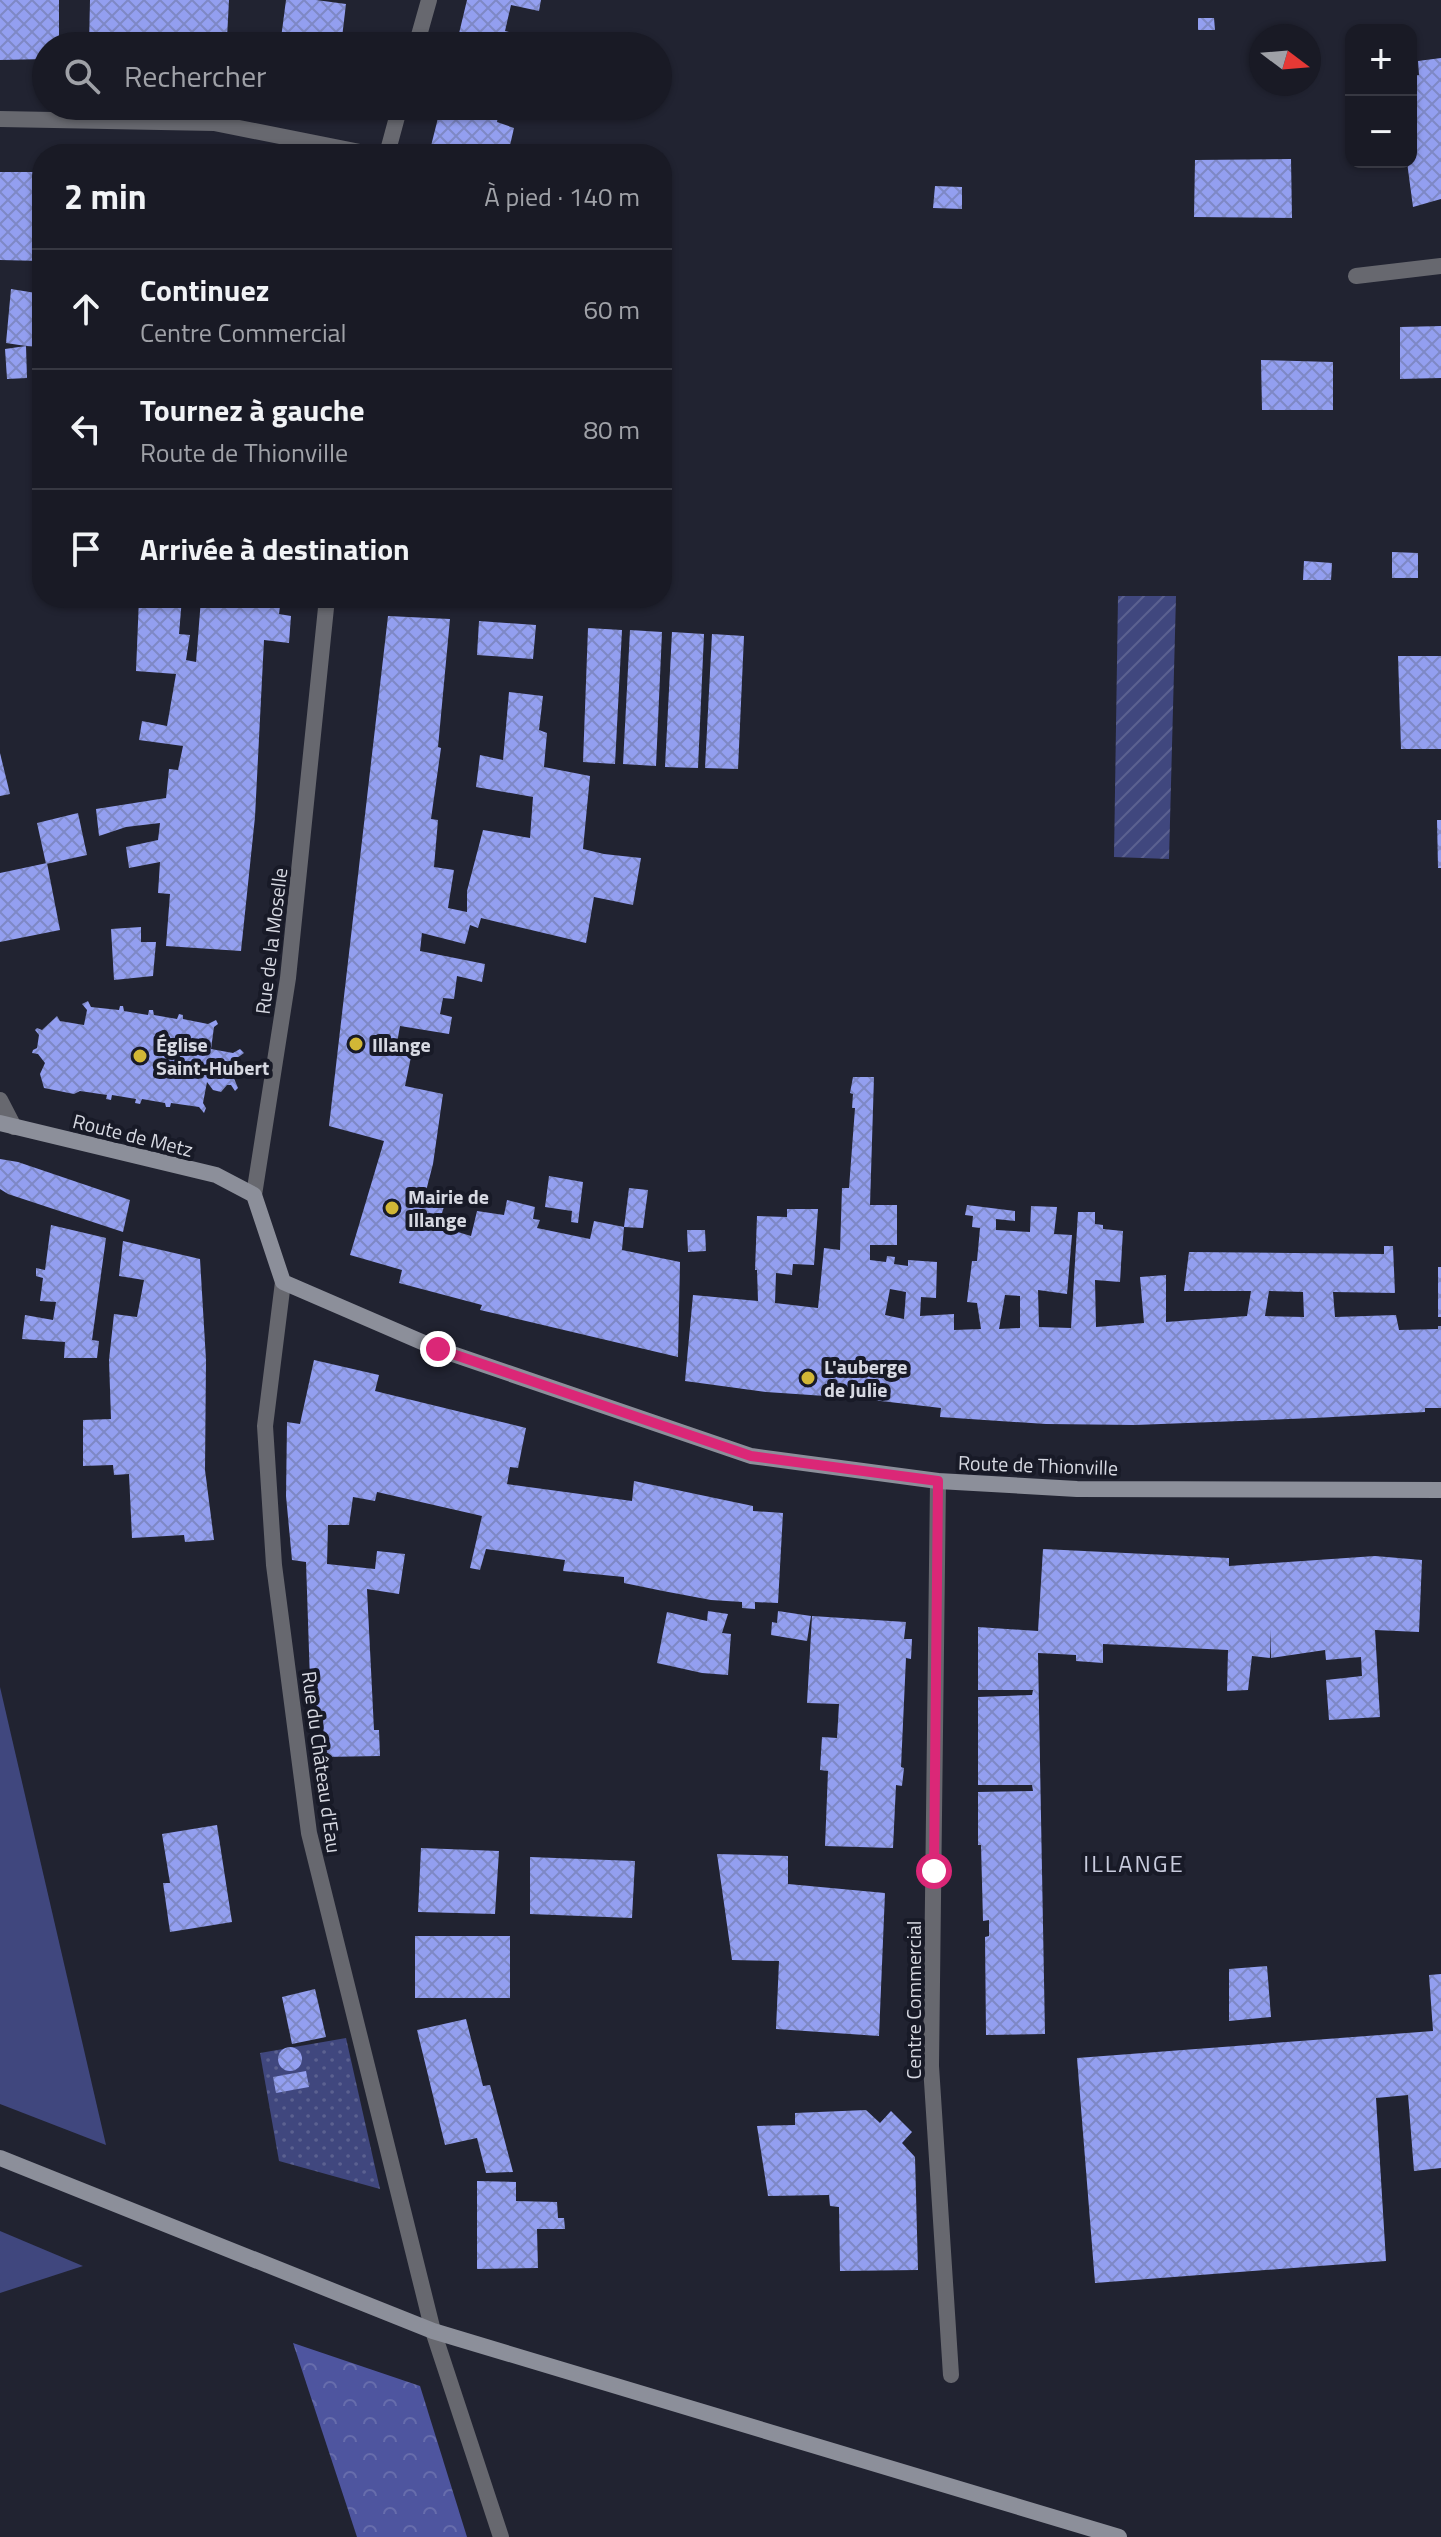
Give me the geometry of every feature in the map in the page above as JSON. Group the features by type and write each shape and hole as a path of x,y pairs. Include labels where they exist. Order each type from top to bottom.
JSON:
{"street":[{"path":"420,32 429,0"},
{"path":"0,119 32,120"},
{"path":"54,120 214,123 320,144"},
{"path":"390,144 396,120"},
{"path":"1356,276 1441,266"},
{"name":"Rue de la Moselle","path":"283,1282 254,1195 288,978 326,608"},
{"path":"0,1100 7,1125"},
{"name":"Route de Metz","path":"7,1125 216,1175 254,1195"},
{"name":"Route de Thionville","path":"283,1282 438,1349 751,1456 938,1481 1077,1489 1441,1490"},
{"name":"Rue du Château d'Eau","path":"283,1282 265,1426 274,1565 309,1833 433,2331 501,2537"},
{"name":"Centre Commercial","path":"938,1481 931,2066 951,2375"},
{"path":"0,2158 433,2331 1119,2537"}],"shaded area":[{"path":"1118,596 1176,596 1169,859 1114,857"},
{"path":"0,1687 106,2145 0,2104"},
{"path":"346,2038 380,2189 279,2161 260,2053"},
{"path":"0,2231 83,2266 0,2293"}],"green space":[{"path":"293,2343 420,2386 467,2537 357,2537"}],"building":[{"path":"0,0 59,0 59,32 32,32 32,59 0,60"},
{"path":"90,0 229,0 227,32 89,32"},
{"path":"286,0 346,4 343,32 282,32"},
{"path":"467,0 541,0 539,11 511,5 505,31 509,32 459,32"},
{"path":"1198,18 1214,18 1215,30 1198,30"},
{"path":"1441,58 1441,199 1413,207 1408,168 1417,168 1418,61"},
{"path":"438,120 497,120 514,128 510,144 432,144"},
{"path":"1291,159 1292,218 1194,217 1195,160"},
{"path":"0,172 32,172 32,261 0,260"},
{"path":"935,186 962,187 962,209 933,208"},
{"path":"11,289 32,292 32,346 6,343"},
{"path":"1441,326 1441,378 1400,379 1400,327"},
{"path":"26,346 27,378 7,379 5,349"},
{"path":"1261,360 1333,362 1333,410 1262,410"},
{"path":"1392,552 1418,553 1418,578 1392,578"},
{"path":"1304,561 1332,563 1331,580 1303,580"},
{"path":"139,608 181,608 179,634 190,635 186,660 196,662 200,608 280,608 279,614 291,616 289,643 264,640 255,817 241,951 166,946 170,894 158,893 160,862 129,868 126,847 158,840 160,823 126,827 99,836 96,809 166,798 169,769 178,770 183,746 139,740 142,721 167,726 176,674 136,671"},
{"path":"388,616 450,619 438,747 441,748 431,819 438,820 434,867 454,870 448,908 467,912 467,891 483,830 530,838 533,797 476,787 480,755 503,760 509,692 543,696 539,730 547,733 544,767 590,776 583,849 641,858 633,905 594,897 586,943 481,918 478,928 470,925 465,944 422,933 420,951 485,964 482,982 457,976 454,999 443,998 440,1014 452,1017 449,1034 400,1026 395,1054 411,1057 405,1086 443,1094 426,1191 447,1197 438,1226 471,1236 477,1211 504,1215 507,1200 535,1207 533,1219 540,1220 537,1228 590,1239 594,1221 624,1227 622,1250 680,1262 678,1357 480,1310 482,1305 399,1283 402,1270 350,1255 384,1141 329,1126"},
{"path":"479,621 536,625 533,659 477,655"},
{"path":"588,628 622,630 615,764 583,762"},
{"path":"630,630 662,632 656,766 623,764"},
{"path":"672,632 704,634 698,768 665,767"},
{"path":"712,634 744,636 738,769 705,768"},
{"path":"1398,656 1441,656 1441,749 1401,749"},
{"path":"0,753 10,794 0,796"},
{"path":"78,813 87,855 46,864 37,823"},
{"path":"1437,820 1441,820 1441,868 1438,868"},
{"path":"47,863 60,930 0,942 0,873"},
{"path":"141,927 141,942 156,942 153,976 114,980 111,929"},
{"name":"Église Saint-Hubert","path":"88,1001 91,1007 119,1010 123,1006 124,1011 148,1015 149,1010 153,1010 154,1015 177,1019 179,1014 183,1015 183,1019 208,1024 216,1020 218,1024 214,1027 211,1049 233,1053 240,1049 244,1053 237,1058 233,1076 238,1088 235,1091 227,1085 221,1092 213,1090 207,1082 204,1113 199,1107 171,1103 170,1107 166,1107 165,1103 142,1099 140,1104 135,1103 136,1099 112,1095 111,1100 106,1099 107,1095 80,1091 74,1094 44,1088 40,1074 45,1063 38,1054 32,1053 37,1048 39,1035 35,1030 42,1030 57,1016 60,1021 84,1025 87,1010 82,1004"},
{"path":"853,1077 874,1077 870,1205 897,1205 897,1245 870,1245 870,1260 886,1262 887,1256 895,1257 894,1264 908,1266 908,1260 937,1262 936,1298 921,1297 920,1316 954,1314 954,1330 981,1329 977,1303 967,1302 972,1261 977,1261 980,1228 972,1227 973,1216 965,1215 967,1205 1015,1211 1015,1221 996,1219 996,1230 1030,1232 1031,1206 1057,1207 1054,1234 1072,1235 1067,1294 1038,1290 1039,1327 1071,1328 1078,1212 1095,1212 1095,1224 1103,1225 1103,1229 1123,1231 1120,1282 1095,1280 1096,1327 1144,1323 1140,1277 1166,1275 1166,1322 1247,1316 1251,1291 1184,1291 1189,1252 1384,1254 1384,1246 1393,1246 1395,1293 1333,1292 1335,1317 1396,1315 1399,1330 1438,1329 1441,1326 1441,1408 1425,1408 1425,1412 1315,1418 1135,1425 1046,1424 940,1417 941,1408 766,1392 685,1381 693,1295 758,1301 755,1270 757,1216 787,1217 787,1209 818,1209 814,1265 793,1264 792,1275 776,1273 775,1303 818,1308 824,1248 840,1250 842,1188 849,1188 855,1108 852,1108 853,1094 850,1093","holes":["890,1289 906,1292 904,1319 885,1315","1269,1291 1303,1292 1304,1317 1265,1316","1005,1295 1020,1296 1020,1328 999,1329"]},
{"path":"0,1159 18,1162 130,1200 123,1232 8,1194 0,1189"},
{"path":"549,1176 583,1182 578,1223 571,1222 572,1211 545,1207"},
{"path":"629,1188 648,1190 643,1228 624,1227"},
{"path":"51,1225 106,1238 92,1340 99,1341 97,1358 64,1358 65,1342 22,1339 25,1315 53,1320 56,1302 40,1301 43,1278 36,1276 36,1268 45,1270"},
{"path":"687,1230 705,1230 706,1251 688,1252"},
{"path":"123,1241 200,1259 206,1360 205,1470 214,1540 185,1542 184,1535 132,1538 129,1474 114,1475 113,1465 83,1466 83,1420 111,1419 109,1360 114,1314 137,1317 144,1280 119,1276"},
{"path":"1438,1267 1441,1267 1441,1317 1438,1317"},
{"path":"314,1360 379,1375 375,1391 526,1428 518,1468 510,1467 507,1484 632,1501 634,1481 753,1506 753,1511 783,1513 778,1603 755,1602 755,1609 742,1608 742,1602 711,1600 624,1583 624,1577 563,1571 565,1560 486,1549 480,1570 470,1568 482,1516 377,1492 375,1501 353,1497 349,1525 328,1525 327,1564 375,1569 377,1551 405,1554 399,1594 367,1589 374,1730 379,1730 380,1756 324,1757 323,1711 311,1711 306,1562 292,1560 286,1496 287,1422 300,1424"},
{"path":"1043,1549 1229,1558 1229,1566 1375,1556 1422,1560 1419,1632 1375,1630 1380,1717 1329,1720 1326,1680 1362,1676 1361,1657 1326,1660 1325,1650 1271,1658 1270,1629 1270,1658 1252,1656 1248,1690 1227,1691 1228,1650 1103,1644 1103,1663 1076,1661 1076,1655 1038,1653 1045,2034 986,2035 985,1937 989,1936 989,1920 983,1921 978,1792 1033,1791 1032,1785 978,1785 978,1697 1032,1695 1033,1690 978,1690 978,1627 1038,1631"},
{"path":"708,1611 728,1614 722,1633 731,1634 728,1675 657,1663 667,1612 707,1621"},
{"path":"778,1611 811,1616 807,1641 771,1635 772,1622 777,1623"},
{"path":"812,1616 906,1622 904,1639 912,1639 911,1659 906,1658 901,1767 904,1768 902,1786 896,1785 893,1848 825,1846 828,1771 820,1770 822,1737 837,1738 839,1704 807,1703"},
{"path":"217,1825 232,1922 170,1932 163,1883 170,1883 162,1834"},
{"path":"421,1848 499,1851 495,1914 418,1912"},
{"path":"717,1854 788,1856 788,1884 885,1893 879,2036 776,2029 779,1961 732,1960"},
{"path":"530,1857 635,1861 632,1918 530,1914"},
{"path":"415,1936 510,1936 510,1998 415,1998"},
{"path":"1267,1966 1271,2017 1229,2021 1229,1969"},
{"path":"1441,1974 1441,2168 1414,2171 1408,2095 1376,2098 1386,2261 1095,2283 1077,2058 1433,2031 1429,1975"},
{"path":"315,1989 326,2037 292,2044 282,1997"},
{"path":"466,2019 483,2086 490,2085 513,2172 486,2173 477,2138 445,2145 417,2030"},
{"path":"290,2047 299,2050 302,2059 299,2068 290,2071 281,2068 278,2059 281,2050"},
{"path":"306,2071 309,2087 276,2093 273,2077"},
{"path":"866,2110 880,2123 891,2111 912,2132 902,2143 915,2157 918,2270 840,2271 839,2207 830,2206 829,2195 768,2196 757,2126 795,2125 795,2113"},
{"path":"477,2181 516,2182 516,2201 557,2202 558,2218 564,2218 565,2229 537,2229 538,2268 477,2269"}],"place":[{"name":"Illange","path":"356,1044"},
{"name":"Église Saint-Hubert","path":"140,1056"},
{"name":"Mairie de Illange","path":"392,1208"},
{"name":"L'auberge de Julie","path":"808,1378"}],"district":[{"name":"ILLANGE","path":"1134,1863"}],"route":[{"path":"438,1349 751,1456 938,1481 934,1871"}]}
